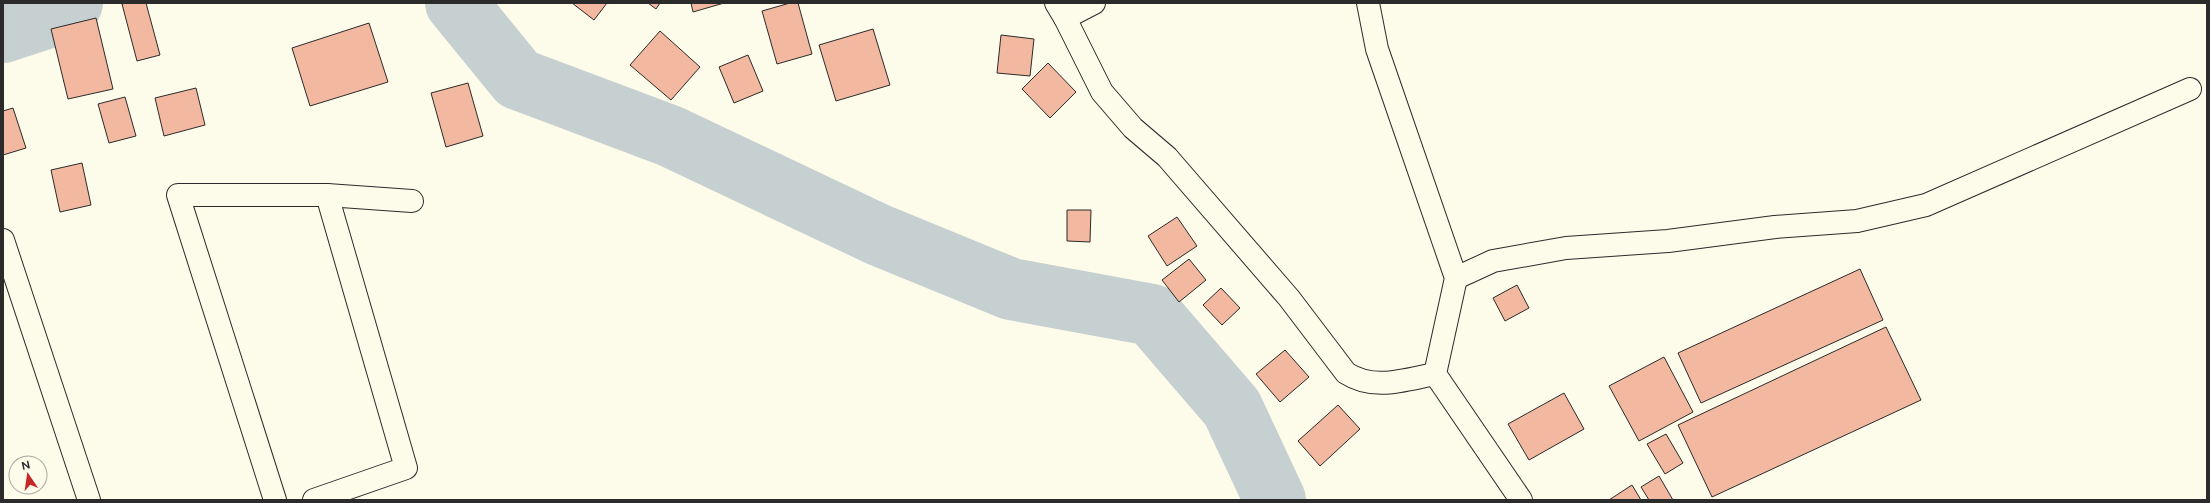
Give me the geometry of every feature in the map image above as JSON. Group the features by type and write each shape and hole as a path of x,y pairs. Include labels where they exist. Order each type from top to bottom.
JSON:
{"street":[{"path":"1094,3 1061,11 1102,92 1133,128 1167,157 1289,298 1346,373 1355,379 1368,383 1386,384 1435,374"},
{"path":"1368,3 1377,49 1456,278 1435,374 1521,500"},
{"path":"1456,278 1493,261 1566,248 1668,241 1775,227 1857,221 1926,205 2190,89"},
{"path":"275,500 178,196 327,195 412,201"},
{"path":"314,500 406,468 327,195"},
{"path":"3,240 89,500"}],"building":[{"path":"146,3 160,55 137,61 122,4"},
{"path":"572,3 607,3 594,20"},
{"path":"648,3 660,3 656,9"},
{"path":"691,3 724,3 693,12"},
{"path":"790,3 798,3 812,54 777,64 762,11"},
{"path":"96,18 113,89 68,99 51,29"},
{"path":"369,23 388,82 310,106 292,48"},
{"path":"873,29 890,85 836,101 819,45"},
{"path":"660,31 700,67 671,100 630,65"},
{"path":"1001,35 1034,39 1030,76 997,73"},
{"path":"748,55 763,91 734,103 719,67"},
{"path":"1048,63 1076,92 1050,118 1022,89"},
{"path":"468,83 483,136 446,147 431,93"},
{"path":"196,88 205,125 164,136 155,98"},
{"path":"125,97 136,136 109,143 98,104"},
{"path":"13,108 26,148 3,155 3,111"},
{"path":"82,163 91,205 60,212 51,170"},
{"path":"1067,210 1091,210 1090,242 1067,241"},
{"path":"1177,217 1197,246 1167,266 1148,236"},
{"path":"1189,259 1206,280 1179,302 1162,280"},
{"path":"1860,269 1883,320 1701,403 1678,353"},
{"path":"1517,285 1529,308 1505,321 1493,298"},
{"path":"1221,288 1240,308 1222,325 1203,305"},
{"path":"1886,327 1921,400 1712,497 1678,425"},
{"path":"1285,350 1309,377 1280,402 1256,374"},
{"path":"1664,357 1693,412 1639,441 1609,386"},
{"path":"1564,393 1584,429 1529,460 1508,424"},
{"path":"1338,405 1360,429 1320,466 1298,441"},
{"path":"1666,434 1683,463 1665,474 1647,444"},
{"path":"1659,476 1673,500 1649,500 1641,487"},
{"path":"1632,485 1641,500 1609,500"}],"waterway":[{"path":"3,32 67,11 72,3"},
{"path":"456,3 518,79 670,136 879,235 1011,289 1152,315 1232,408 1275,500"}]}
